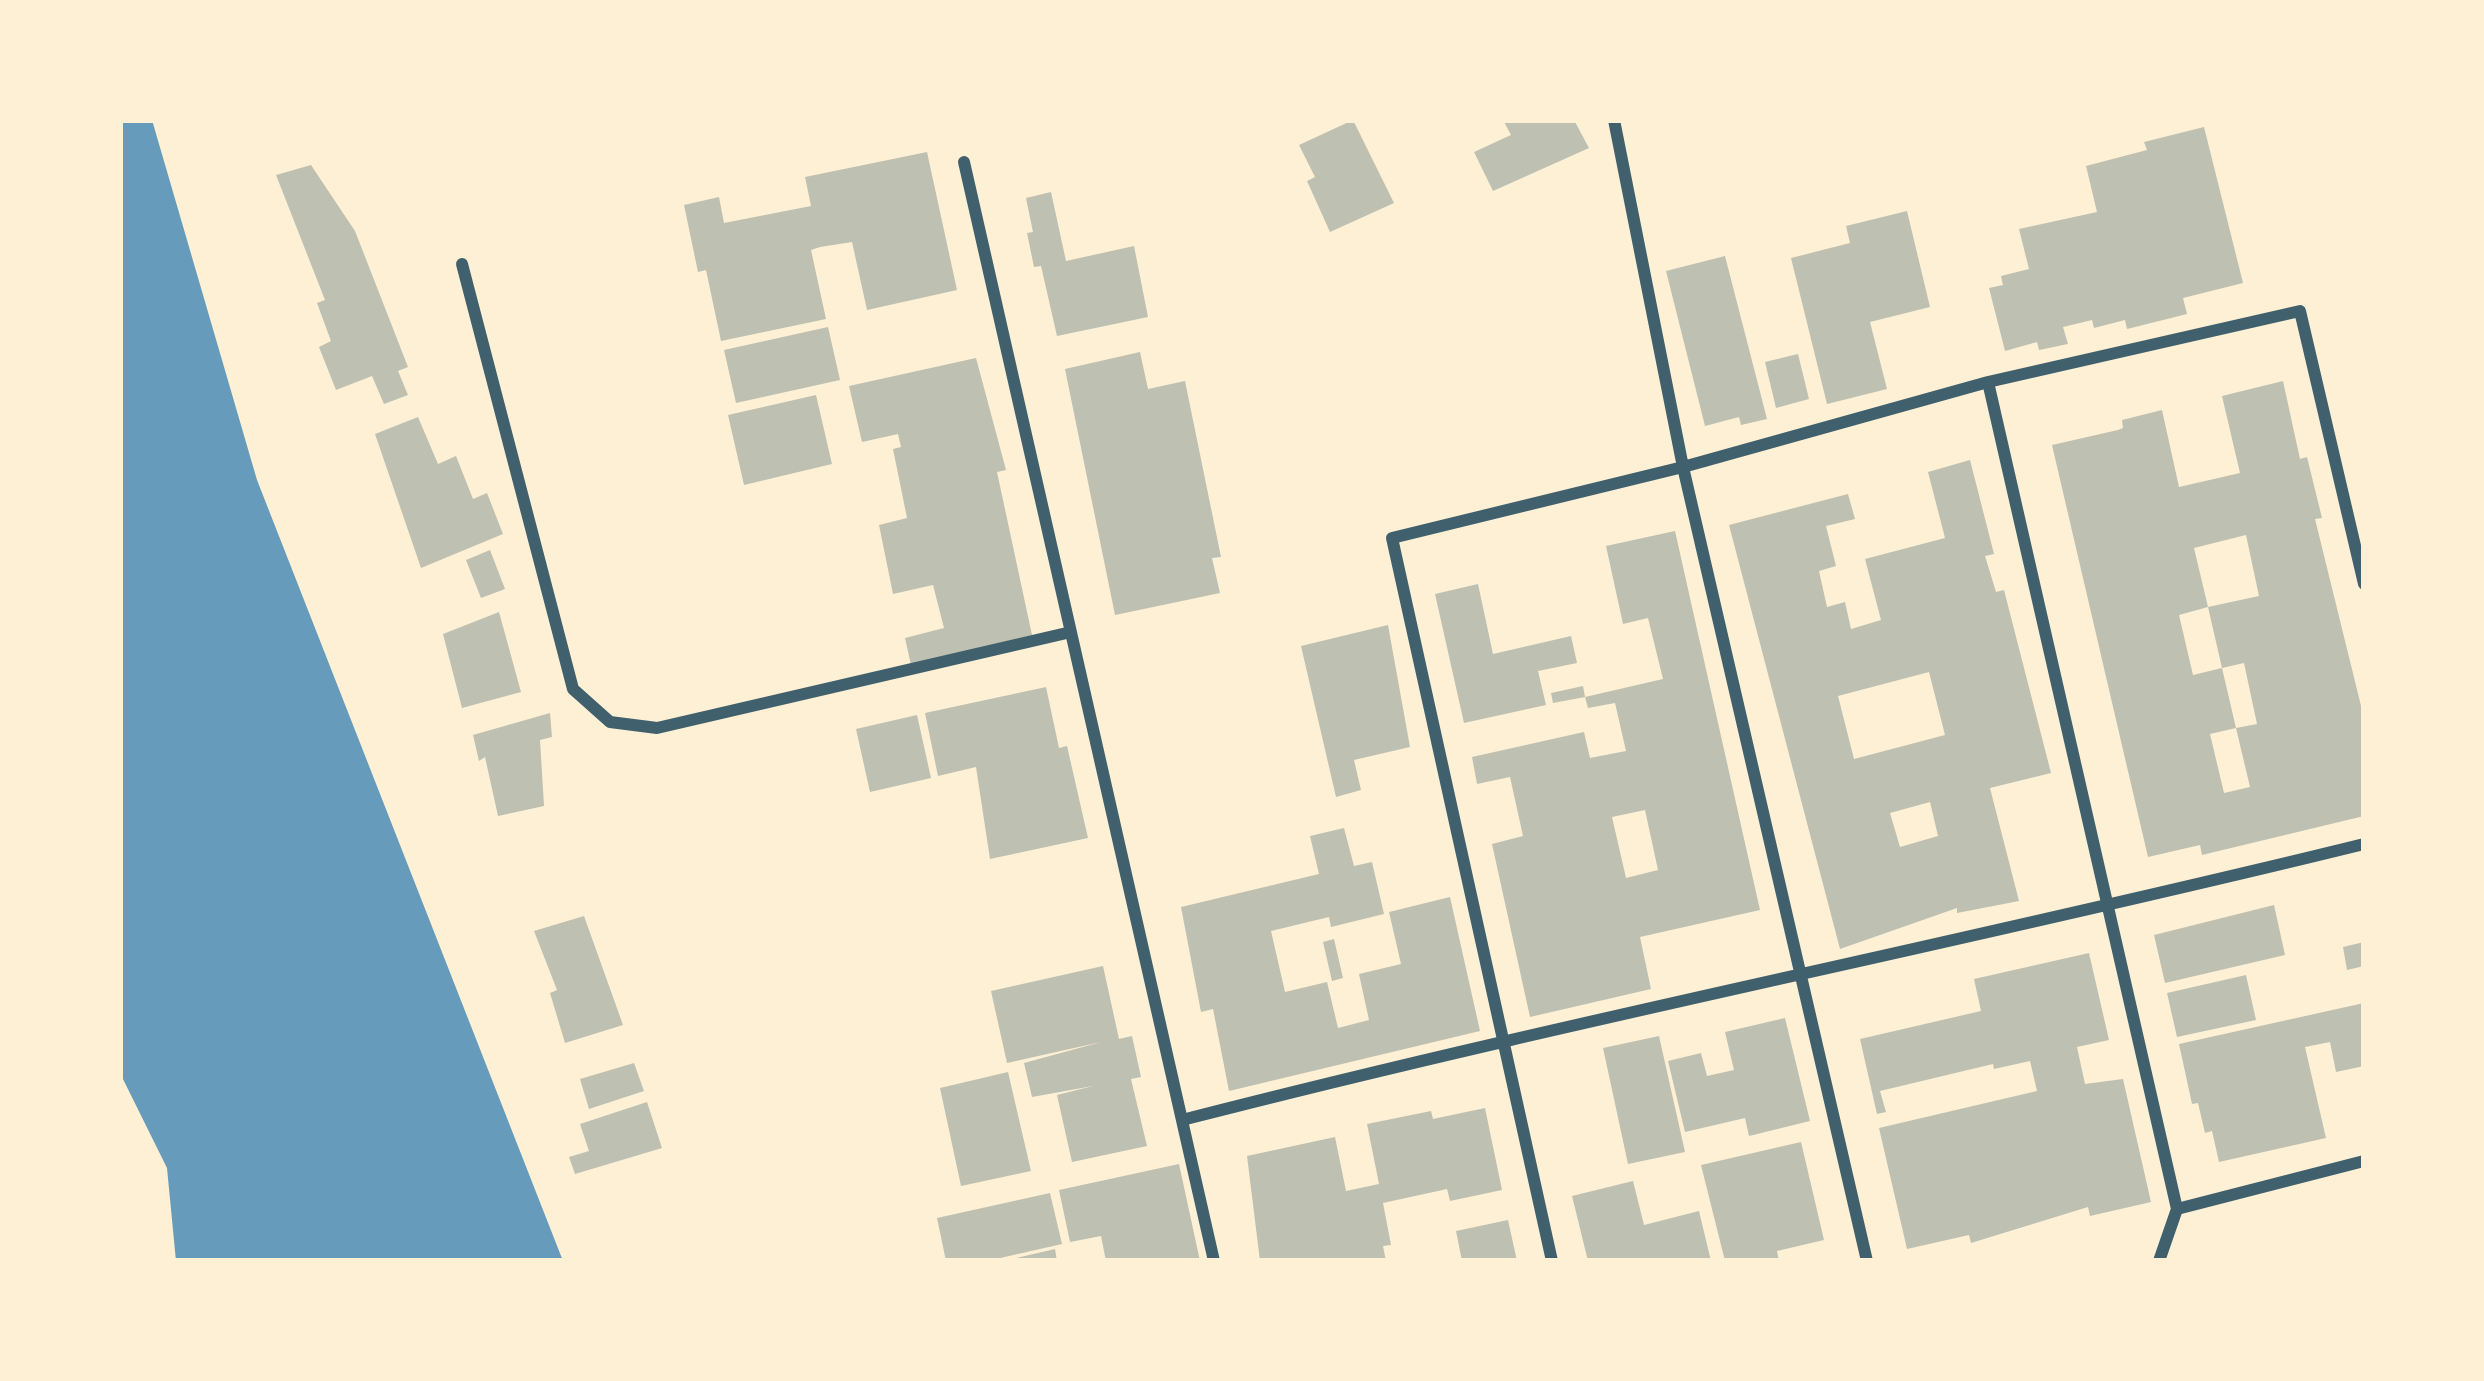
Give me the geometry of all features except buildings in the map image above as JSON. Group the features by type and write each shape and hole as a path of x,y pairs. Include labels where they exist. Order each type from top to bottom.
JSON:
{"street":[{"path":"1614,120 1683,467 1867,1261"},
{"path":"964,162 1214,1261"},
{"path":"462,265 573,689 610,722 657,728 1071,632"},
{"path":"1552,1261 1392,538 1683,467 1988,382 2300,310 2364,584"},
{"path":"1988,382 2112,906 2176,1209 2159,1261"},
{"path":"1182,1120 1505,1040 2112,906 2364,844"},
{"path":"2176,1209 2364,1161"}],"water":[{"path":"120,120 152,120 257,480 563,1261 176,1261 167,1168 120,1073"}]}
